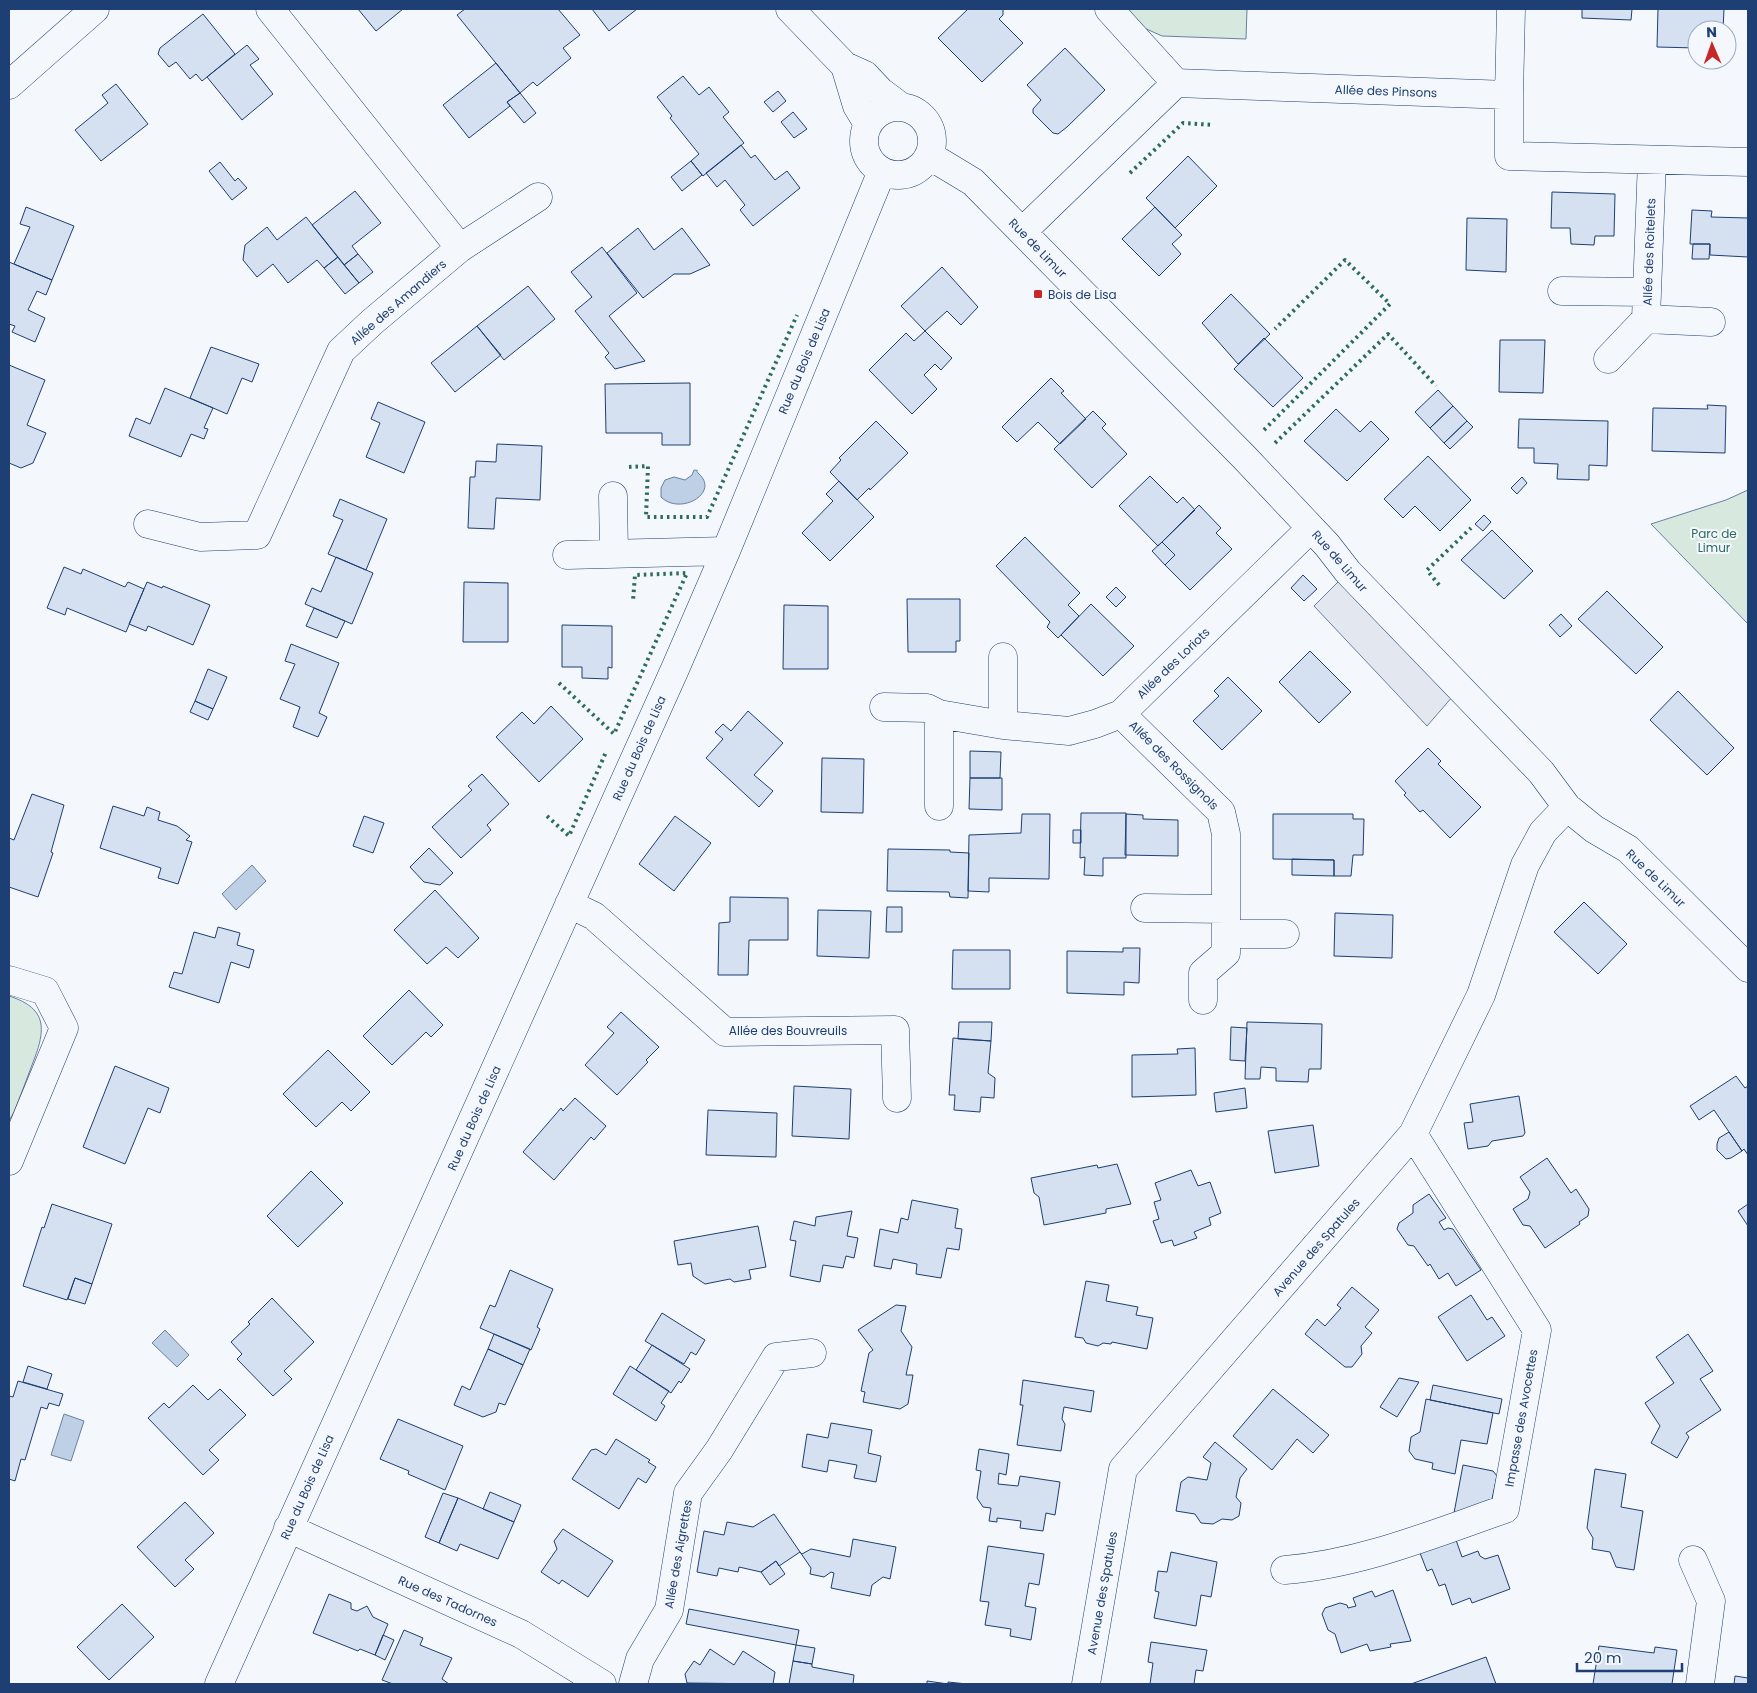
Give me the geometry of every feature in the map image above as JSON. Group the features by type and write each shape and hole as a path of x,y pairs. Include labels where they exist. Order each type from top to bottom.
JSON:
{"street":[{"path":"9,85 96,9"},
{"path":"270,9 460,248 538,197"},
{"path":"790,9 845,66 865,75 880,91 900,106 921,114 928,123 933,145 930,156 915,171 904,175 892,175 873,165 867,156 864,134 868,124 882,110 900,106"},
{"path":"1023,231 1176,83 1109,9"},
{"path":"1511,9 1509,156 1748,162"},
{"path":"845,66 857,106 868,124"},
{"name":"Allée des Pinsons","path":"1176,83 1509,95"},
{"name":"Rue de Limur","path":"930,156 972,182 1023,231 1311,528 1348,572 1541,772 1567,807 1594,829 1628,850 1748,968"},
{"name":"Allée des Roitelets","path":"1608,359 1646,319 1652,160"},
{"name":"Rue du Bois de Lisa","path":"219,1684 726,551 882,171"},
{"name":"Allée des Amandiers","path":"148,524 200,537 257,535 341,352 372,322 460,248"},
{"path":"1562,291 1647,292"},
{"path":"1646,319 1711,322"},
{"path":"613,496 614,554"},
{"name":"Allée des Loriots","path":"884,707 927,708 939,714 1002,725 1069,730 1095,724 1121,714 1311,528"},
{"path":"567,555 726,551"},
{"path":"1002,725 1003,657"},
{"path":"939,714 939,806"},
{"name":"Allée des Rossignols","path":"1121,714 1221,812 1226,834 1226,953 1203,972 1203,1000"},
{"name":"Avenue des Spatules","path":"1086,1684 1123,1469 1413,1134 1481,995 1525,865 1543,832 1567,807"},
{"name":"Allée des Bouvreuils","path":"569,904 594,916 725,1032 895,1030 897,1098"},
{"path":"1145,908 1226,921 1285,934"},
{"path":"9,980 45,991 64,1028 9,1160"},
{"name":"Impasse des Avocettes","path":"1285,1570 1319,1567 1371,1555 1505,1509 1537,1330 1413,1134"},
{"name":"Allée des Aigrettes","path":"633,1684 640,1659 669,1610 688,1493 719,1450 776,1357 812,1353"},
{"name":"Rue des Tadornes","path":"288,1528 521,1634 602,1684"},
{"path":"1693,1560 1712,1601 1700,1684"}],"green space":[{"path":"1126,9 1247,9 1246,39 1162,36 1142,27"},
{"name":"Parc de Limur","path":"1748,490 1748,624 1651,524 1726,500"},
{"path":"9,996 22,1001 32,1008 38,1015 41,1023 41,1032 40,1042 9,1121"}],"shaded area":[{"path":"1348,572 1460,688 1427,726 1314,606"}],"water":[{"path":"694,470 697,470 704,481 705,488 695,500 678,504 669,502 661,497 661,488 665,480 674,477 685,480 692,475"},
{"path":"252,865 266,881 236,910 222,894"},
{"path":"165,1330 189,1355 177,1367 152,1343"},
{"path":"64,1414 84,1421 71,1461 51,1455"}],"building":[{"path":"358,9 403,9 376,31"},
{"path":"465,9 558,9 580,35 563,48 571,58 537,86 533,82 520,93 457,15"},
{"path":"592,9 637,9 609,31"},
{"path":"968,9 1003,9 1003,15 999,19 1023,43 982,82 938,38"},
{"path":"1582,9 1632,9 1631,20 1582,18"},
{"path":"1658,9 1724,9 1723,20 1687,20 1687,48 1657,47"},
{"path":"203,14 235,54 202,81 196,74 190,79 176,62 169,67 158,54 160,48"},
{"path":"247,45 259,59 250,65 273,94 242,120 207,77"},
{"path":"1065,48 1105,90 1058,134 1053,133 1033,113 1033,109 1041,100 1027,85"},
{"path":"496,63 520,93 507,102 510,106 469,138 443,105"},
{"path":"683,76 699,95 709,87 729,112 723,117 744,143 703,176 691,161 699,154 670,118 672,116 657,97"},
{"path":"116,84 148,124 101,161 75,130 108,103 102,95"},
{"path":"778,91 786,101 773,112 764,102"},
{"path":"520,93 536,113 524,123 507,102"},
{"path":"793,112 807,129 794,138 781,122"},
{"path":"741,145 751,158 755,155 775,180 787,171 800,188 753,226 740,210 745,205 725,180 717,187 706,173"},
{"path":"1188,156 1217,186 1175,228 1146,198"},
{"path":"691,161 702,175 682,191 671,177"},
{"path":"220,162 235,181 238,178 247,188 232,200 209,171"},
{"path":"355,191 381,223 352,246 358,254 344,265 312,225"},
{"path":"1552,192 1615,194 1614,236 1595,236 1594,245 1571,244 1570,228 1551,228"},
{"path":"26,207 74,226 52,280 14,264 30,227 20,224"},
{"path":"1155,207 1182,235 1172,244 1181,254 1159,276 1122,239"},
{"path":"1692,210 1712,211 1711,217 1748,218 1748,257 1710,255 1710,244 1690,244"},
{"path":"306,217 338,257 324,268 317,260 288,283 273,264 257,277 243,260 245,245 267,227 277,240"},
{"path":"1467,218 1507,219 1506,272 1466,270"},
{"path":"638,228 654,250 682,228 710,265 690,274 674,274 643,298 607,253"},
{"path":"1693,244 1710,244 1709,259 1692,259"},
{"path":"602,247 637,293 609,316 645,361 615,369 605,357 609,353 575,311 592,297 571,272"},
{"path":"358,254 373,272 359,283 344,265"},
{"path":"338,257 359,283 345,294 324,268"},
{"path":"9,262 52,280 46,295 37,291 28,310 45,318 35,342 12,332 15,326 9,324"},
{"path":"942,267 978,307 961,325 947,311 925,331 901,306"},
{"path":"528,286 555,319 504,360 477,326"},
{"path":"1231,294 1270,334 1238,364 1202,323"},
{"path":"477,326 501,355 455,392 431,363"},
{"path":"925,331 952,358 941,370 935,364 924,375 937,389 912,414 869,370 906,333 914,341"},
{"path":"1264,338 1303,378 1273,407 1234,369"},
{"path":"1500,340 1545,340 1543,393 1499,392"},
{"path":"211,347 259,364 252,382 242,378 227,414 190,398"},
{"path":"9,365 45,380 27,425 46,433 33,463 21,468 9,463"},
{"path":"1051,378 1064,391 1061,393 1086,419 1060,444 1038,422 1017,442 1002,427"},
{"path":"690,383 690,445 662,445 662,433 606,433 605,384"},
{"path":"165,388 213,408 204,428 208,429 204,439 191,434 181,457 129,436 136,418 150,424"},
{"path":"1438,390 1453,406 1430,428 1415,412"},
{"path":"378,402 425,422 404,473 366,457 380,423 371,419"},
{"path":"1707,405 1726,406 1725,453 1652,451 1653,408 1708,409"},
{"path":"1453,406 1467,421 1444,443 1430,428"},
{"path":"1336,409 1360,432 1371,421 1389,439 1347,481 1304,441"},
{"path":"1093,411 1106,424 1102,428 1127,454 1092,488 1054,449"},
{"path":"1519,419 1608,421 1607,466 1589,465 1589,480 1557,479 1558,464 1534,463 1534,448 1518,448"},
{"path":"876,421 908,453 857,500 830,472 841,460 839,458"},
{"path":"1467,421 1473,427 1450,449 1444,443"},
{"path":"497,444 542,446 540,500 496,498 494,529 468,528 470,477 475,477 476,461 496,462"},
{"path":"1428,456 1471,500 1440,531 1415,506 1403,518 1384,499"},
{"path":"1150,476 1177,503 1183,497 1195,510 1158,546 1119,506"},
{"path":"1522,477 1527,483 1517,494 1511,488"},
{"path":"839,481 874,517 830,561 802,533 833,501 826,494"},
{"path":"340,499 387,519 366,570 328,554 343,520 333,516"},
{"path":"1199,505 1221,528 1216,533 1232,549 1190,590 1165,565 1175,555 1162,542"},
{"path":"1484,515 1491,522 1483,531 1475,524"},
{"path":"1492,530 1533,571 1504,599 1461,560"},
{"path":"1025,537 1080,593 1068,605 1079,616 1058,638 1047,627 1050,622 996,566"},
{"path":"1162,542 1175,555 1165,565 1152,551"},
{"path":"336,557 373,573 352,624 305,604 312,588 321,592"},
{"path":"64,567 81,574 83,569 125,587 128,582 144,589 126,632 67,608 65,615 47,608"},
{"path":"1303,575 1317,589 1304,601 1291,588"},
{"path":"147,582 162,588 163,586 210,605 193,645 148,626 146,631 129,624"},
{"path":"464,582 508,583 508,642 463,642"},
{"path":"1116,587 1126,597 1116,607 1106,597"},
{"path":"1607,591 1663,647 1636,674 1578,619"},
{"path":"907,599 960,599 960,641 956,641 956,652 908,652"},
{"path":"1091,604 1134,646 1103,676 1061,635"},
{"path":"784,605 828,606 828,669 783,669"},
{"path":"314,608 345,621 337,638 306,626"},
{"path":"1561,614 1572,626 1560,637 1549,625"},
{"path":"562,625 612,626 612,668 608,667 608,679 582,678 582,667 562,667"},
{"path":"291,644 339,663 319,713 327,717 318,737 293,727 300,707 280,699 295,664 285,661"},
{"path":"1310,651 1351,692 1319,723 1279,682"},
{"path":"208,669 227,677 213,709 195,701"},
{"path":"1228,677 1262,711 1222,750 1193,721 1219,696 1214,691"},
{"path":"1678,691 1734,748 1707,775 1650,720"},
{"path":"195,701 213,709 208,720 190,712"},
{"path":"551,706 583,739 539,782 496,737 522,712 534,724"},
{"path":"748,711 783,743 754,775 773,791 759,807 706,758 723,739 715,732 723,724 731,731"},
{"path":"1428,748 1441,761 1438,764 1481,807 1450,838 1423,810 1420,812 1404,795 1406,793 1395,781"},
{"path":"970,751 1001,752 1000,778 970,778"},
{"path":"822,758 864,759 863,813 821,812"},
{"path":"482,774 509,804 487,825 491,830 461,858 432,827 472,790 468,786"},
{"path":"970,778 1002,778 1002,810 969,809"},
{"path":"32,794 64,805 51,852 53,853 38,897 9,887 9,838 14,840"},
{"path":"113,806 144,816 147,807 160,812 158,820 177,826 190,836 186,840 192,842 178,884 158,878 161,868 100,848"},
{"path":"1081,813 1126,813 1126,858 1103,858 1103,876 1084,875 1085,857 1080,858"},
{"path":"1022,814 1050,814 1049,879 989,878 989,892 968,891 969,835 1021,833"},
{"path":"1126,814 1143,815 1143,819 1178,820 1178,856 1125,855"},
{"path":"1273,814 1353,814 1353,819 1364,819 1363,855 1353,855 1351,876 1334,876 1334,860 1273,859"},
{"path":"364,816 384,823 373,853 353,846"},
{"path":"675,816 711,843 674,891 639,864"},
{"path":"1073,830 1081,830 1081,843 1073,843"},
{"path":"429,848 453,873 440,885 424,882 410,867"},
{"path":"888,849 950,850 950,852 969,853 968,898 950,897 949,892 887,891"},
{"path":"1292,859 1334,860 1334,876 1292,875"},
{"path":"435,890 479,938 458,958 446,947 427,964 394,930"},
{"path":"730,897 788,898 788,940 749,940 748,975 718,975 719,923 730,922"},
{"path":"1584,902 1627,944 1598,974 1554,932"},
{"path":"887,907 902,907 902,932 886,932"},
{"path":"818,910 871,911 869,958 817,956"},
{"path":"1335,913 1393,915 1392,958 1334,956"},
{"path":"218,927 240,933 237,945 254,950 249,968 231,962 219,1003 169,987 174,972 182,974 194,932 215,938"},
{"path":"1123,948 1140,948 1139,983 1124,982 1124,995 1067,993 1067,951 1123,952"},
{"path":"953,950 1010,950 1010,989 952,989"},
{"path":"409,990 443,1025 431,1037 426,1032 392,1065 363,1036"},
{"path":"621,1012 659,1047 646,1060 648,1062 617,1095 585,1065 614,1033 607,1027"},
{"path":"959,1022 992,1022 991,1041 958,1039"},
{"path":"1247,1022 1322,1024 1321,1069 1309,1069 1308,1082 1276,1081 1276,1068 1261,1067 1260,1079 1245,1079"},
{"path":"1231,1027 1247,1028 1245,1061 1230,1060"},
{"path":"953,1038 991,1041 988,1073 995,1078 994,1098 981,1097 980,1112 954,1110 955,1095 949,1095"},
{"path":"1195,1048 1196,1095 1132,1097 1132,1055 1178,1054 1177,1049"},
{"path":"328,1050 370,1092 351,1111 342,1102 316,1127 283,1094"},
{"path":"115,1066 169,1088 160,1113 148,1108 125,1164 83,1147"},
{"path":"1736,1076 1745,1088 1748,1086 1748,1155 1744,1149 1742,1151 1714,1110 1699,1120 1690,1106"},
{"path":"794,1086 851,1089 849,1139 792,1136"},
{"path":"1245,1088 1247,1108 1216,1112 1214,1093"},
{"path":"1519,1096 1525,1133 1523,1136 1492,1141 1488,1146 1468,1149 1464,1123 1473,1122 1470,1104"},
{"path":"575,1098 606,1126 594,1140 591,1137 554,1180 523,1152 561,1108 563,1111"},
{"path":"708,1110 777,1113 776,1157 706,1155"},
{"path":"1313,1125 1319,1166 1275,1173 1268,1131"},
{"path":"1729,1132 1742,1151 1726,1159 1717,1150 1717,1144 1719,1138"},
{"path":"1547,1158 1571,1193 1576,1189 1589,1209 1588,1216 1579,1222 1580,1224 1545,1248 1530,1226 1523,1225 1513,1209 1528,1199 1530,1192 1520,1177"},
{"path":"1117,1164 1131,1204 1106,1209 1106,1213 1044,1225 1039,1197 1034,1193 1031,1178 1097,1165 1098,1168"},
{"path":"1191,1170 1198,1186 1210,1182 1221,1213 1209,1218 1211,1225 1194,1232 1197,1238 1174,1246 1172,1240 1161,1243 1153,1221 1159,1219 1154,1202 1161,1200 1155,1183"},
{"path":"311,1171 343,1203 298,1247 267,1216"},
{"path":"1429,1194 1446,1218 1439,1222 1444,1230 1448,1228 1453,1229 1481,1270 1456,1286 1448,1273 1439,1279 1430,1264 1428,1266 1414,1246 1408,1245 1397,1229 1399,1223 1413,1213 1413,1205"},
{"path":"912,1200 958,1209 955,1228 962,1229 959,1250 947,1248 941,1278 916,1274 917,1264 893,1259 891,1269 874,1266 880,1229 898,1233 901,1218 908,1220"},
{"path":"52,1204 112,1224 92,1284 75,1278 67,1300 23,1286 42,1227 44,1228"},
{"path":"1748,1204 1748,1226 1738,1211"},
{"path":"852,1211 847,1236 858,1238 854,1258 846,1256 843,1268 823,1265 820,1282 790,1276 796,1241 790,1240 794,1221 815,1226 816,1217"},
{"path":"758,1226 766,1267 749,1270 751,1279 734,1282 730,1279 705,1284 693,1276 691,1263 678,1265 674,1241"},
{"path":"510,1270 553,1289 537,1327 540,1329 531,1350 480,1328 490,1305 495,1307"},
{"path":"75,1278 92,1284 85,1304 68,1299"},
{"path":"1086,1281 1109,1285 1106,1301 1138,1307 1136,1315 1153,1318 1147,1349 1112,1342 1111,1344 1103,1343 1098,1346 1086,1343 1083,1338 1075,1337"},
{"path":"1352,1287 1379,1310 1365,1327 1372,1333 1361,1346 1362,1354 1352,1367 1345,1367 1305,1334 1317,1319 1325,1326 1341,1308 1337,1305"},
{"path":"1471,1295 1487,1320 1492,1317 1505,1336 1467,1361 1438,1317"},
{"path":"272,1298 314,1342 284,1371 292,1379 273,1396 237,1359 242,1354 231,1342 250,1324 248,1322"},
{"path":"896,1305 906,1306 901,1331 912,1347 906,1375 913,1375 908,1404 900,1409 863,1402 865,1392 861,1391 869,1353 873,1350 858,1330"},
{"path":"662,1313 705,1340 696,1355 691,1352 684,1364 645,1341"},
{"path":"494,1334 530,1349 523,1365 488,1349"},
{"path":"1688,1334 1713,1371 1700,1379 1721,1410 1686,1433 1689,1437 1677,1458 1651,1443 1660,1426 1645,1403 1674,1383 1656,1357"},
{"path":"652,1345 690,1369 681,1383 679,1381 671,1393 636,1370"},
{"path":"488,1349 523,1365 505,1405 499,1403 496,1412 483,1417 454,1405 462,1386 470,1390"},
{"path":"28,1366 52,1374 47,1389 23,1382"},
{"path":"630,1366 669,1391 661,1403 665,1406 656,1421 613,1394"},
{"path":"1399,1378 1419,1382 1397,1417 1380,1407"},
{"path":"1023,1380 1094,1391 1091,1412 1064,1407 1062,1419 1065,1424 1061,1451 1017,1445 1023,1405 1020,1405"},
{"path":"18,1381 63,1394 59,1406 49,1403 47,1409 41,1407 25,1460 21,1459 15,1481 9,1479 9,1396 13,1397"},
{"path":"193,1385 208,1400 220,1389 246,1415 209,1450 219,1460 203,1475 148,1418 164,1403 169,1408"},
{"path":"1433,1385 1502,1399 1499,1414 1430,1400"},
{"path":"1273,1389 1329,1435 1313,1453 1297,1439 1272,1470 1233,1436"},
{"path":"1426,1399 1493,1413 1487,1444 1461,1440 1455,1474 1432,1469 1433,1463 1415,1459 1409,1451 1411,1437 1420,1432"},
{"path":"398,1419 463,1446 445,1490 408,1474 409,1471 380,1459"},
{"path":"831,1423 872,1430 868,1453 881,1456 876,1482 854,1478 857,1465 829,1460 827,1472 802,1467 807,1434 828,1438"},
{"path":"616,1439 650,1460 648,1462 656,1467 646,1483 638,1478 619,1509 572,1479 591,1450 596,1449 606,1455"},
{"path":"1215,1442 1247,1469 1240,1478 1236,1497 1241,1503 1239,1516 1232,1520 1222,1519 1213,1524 1201,1523 1195,1514 1176,1511 1181,1482 1188,1477 1207,1480 1211,1463 1203,1457"},
{"path":"979,1449 1009,1454 1006,1475 999,1473 998,1484 1018,1486 1020,1476 1060,1482 1055,1515 1046,1513 1043,1531 1020,1528 1021,1521 997,1518 997,1522 989,1521 991,1508 983,1507 977,1498 981,1471 976,1470"},
{"path":"1463,1465 1493,1471 1497,1476 1492,1499 1454,1513"},
{"path":"1595,1469 1626,1474 1621,1507 1643,1511 1634,1570 1616,1567 1610,1552 1592,1549 1593,1538 1587,1528"},
{"path":"490,1492 521,1505 514,1522 483,1509"},
{"path":"443,1493 458,1498 439,1543 425,1537"},
{"path":"458,1498 514,1522 498,1559 460,1544 457,1551 439,1543"},
{"path":"185,1502 214,1533 185,1560 194,1569 175,1587 137,1547"},
{"path":"774,1514 800,1552 779,1566 776,1561 761,1572 739,1567 738,1572 719,1568 717,1576 697,1572 704,1531 724,1535 727,1522 753,1527"},
{"path":"563,1529 613,1561 588,1597 562,1580 559,1584 541,1572 557,1549 554,1541"},
{"path":"853,1539 896,1547 890,1579 883,1577 872,1585 870,1596 831,1588 834,1573 831,1572 824,1577 810,1574 811,1568 800,1552 802,1554 811,1549 850,1557"},
{"path":"1456,1540 1462,1557 1478,1551 1480,1556 1485,1559 1498,1555 1510,1589 1472,1603 1470,1598 1452,1605 1445,1584 1439,1586 1432,1569 1427,1571 1420,1553"},
{"path":"988,1546 1044,1554 1039,1585 1029,1583 1025,1606 1036,1608 1031,1640 1010,1636 1011,1629 985,1625 989,1602 980,1601"},
{"path":"1171,1552 1217,1562 1211,1597 1201,1595 1196,1626 1154,1618 1159,1592 1155,1591 1158,1571 1167,1572"},
{"path":"776,1561 785,1574 770,1585 761,1572"},
{"path":"1393,1590 1411,1641 1390,1644 1391,1647 1370,1651 1367,1644 1341,1653 1335,1634 1328,1630 1322,1614 1325,1608 1340,1603 1347,1605 1348,1608 1356,1606 1353,1598 1372,1591 1375,1597"},
{"path":"329,1594 351,1603 351,1609 357,1611 367,1606 373,1617 388,1624 375,1655 360,1649 358,1651 313,1633"},
{"path":"122,1604 154,1637 109,1680 77,1647"},
{"path":"689,1609 799,1630 796,1645 686,1624"},
{"path":"404,1630 423,1638 420,1645 452,1658 442,1679 449,1684 393,1684 382,1680"},
{"path":"383,1635 394,1640 385,1660 375,1655"},
{"path":"1151,1642 1207,1650 1203,1671 1196,1670 1194,1684 1150,1684 1153,1663 1148,1662"},
{"path":"796,1645 815,1648 812,1664 793,1661"},
{"path":"1599,1646 1654,1653 1655,1647 1677,1650 1672,1684 1593,1684"},
{"path":"710,1649 734,1665 743,1651 775,1672 773,1684 687,1683 685,1674 694,1661 700,1665"},
{"path":"1486,1657 1496,1684 1411,1684"},
{"path":"793,1661 812,1664 812,1667 854,1675 853,1684 789,1684"},
{"path":"1735,1676 1748,1678 1748,1684 1734,1684"},
{"path":"927,1681 948,1684 927,1684"},
{"path":"948,1682 967,1684 948,1684"}],"hedge":[{"path":"1130,173 1183,123 1214,125"},
{"path":"1264,430 1390,304 1345,260 1275,329"},
{"path":"629,467 648,466 646,517 707,517 797,315"},
{"path":"1275,443 1388,334 1436,386"},
{"path":"1439,585 1427,570 1471,528"},
{"path":"559,683 614,734 687,573 635,575 633,601"},
{"path":"547,816 569,836 606,752"}],"place":[{"name":"Bois de Lisa","path":"1038,294"}]}
